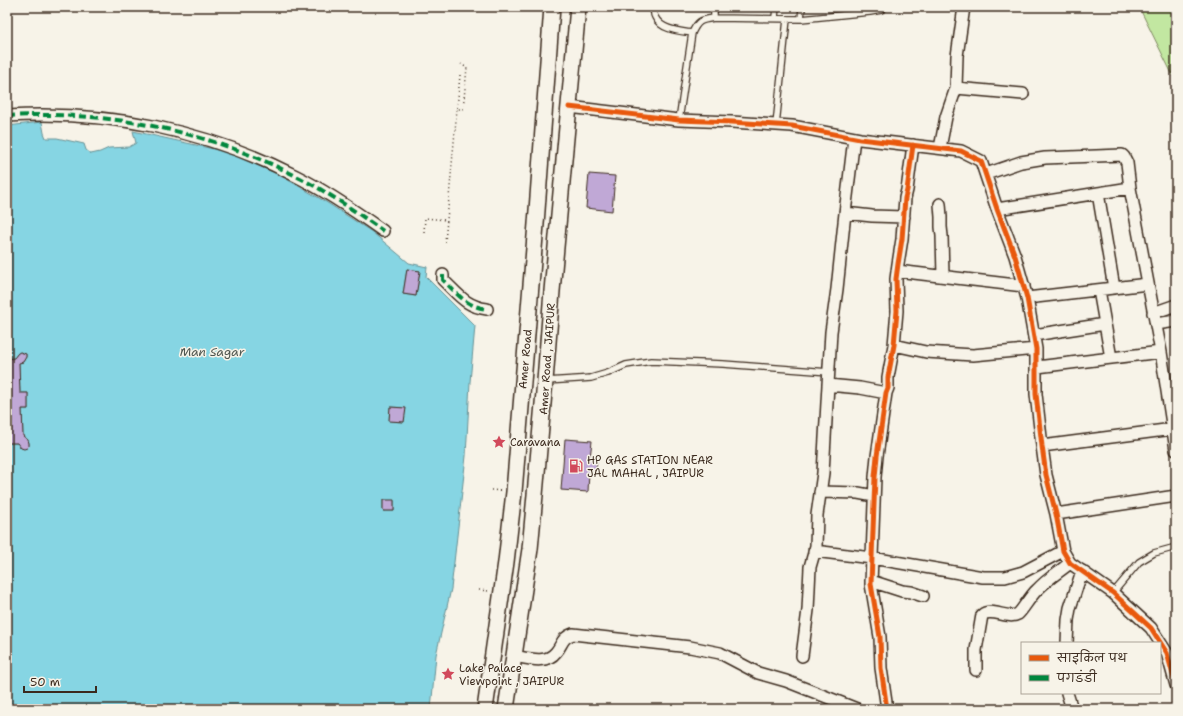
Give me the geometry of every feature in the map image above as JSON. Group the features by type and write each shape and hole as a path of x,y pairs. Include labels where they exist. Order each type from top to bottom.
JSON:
{"main road":[{"name":"Amer Road","path":"485,709 509,540 535,239 552,7"},
{"name":"Amer Road , JAIPUR","path":"506,709 530,549 578,7"},
{"path":"521,397 544,399"}],"street":[{"path":"940,148 946,117 956,88 957,56 964,7"},
{"path":"956,88 1023,94"},
{"path":"569,107 679,120 792,126 854,138 961,151 981,161 997,209 1016,256 1027,298 1036,349 1036,394 1046,475 1056,514 1063,551 1070,563 1113,593 1151,628 1160,642"},
{"path":"7,116 50,115 113,119 159,127 192,135 250,155 297,176 347,205 383,231"},
{"path":"802,656 808,610 810,567 816,546 817,515 823,473 831,332 854,138"},
{"path":"887,709 881,668 880,637 871,581 874,496 877,456 894,345 897,271 912,145"},
{"path":"986,174 1021,162 1045,158 1122,155 1124,157 1161,352 1176,450"},
{"path":"997,209 1130,188"},
{"path":"1098,193 1114,288"},
{"path":"940,204 943,276"},
{"path":"845,213 904,217"},
{"path":"897,271 1024,286"},
{"path":"443,275 443,280 465,302 487,309"},
{"path":"1027,298 1148,284"},
{"path":"1099,290 1111,358"},
{"path":"1153,312 1176,304"},
{"path":"1156,324 1176,320"},
{"path":"1034,335 1105,324"},
{"path":"894,345 926,352 973,355 1036,349"},
{"path":"1037,367 1161,352"},
{"path":"828,385 860,388 886,393"},
{"path":"1042,446 1173,430"},
{"path":"820,492 858,492 874,496"},
{"path":"1056,514 1176,496"},
{"path":"814,551 872,558 983,577 1005,577 1024,572 1063,551"},
{"path":"976,670 976,650 982,615 989,612 1016,615 1038,589 1053,575 1070,563"},
{"path":"1067,642 1070,608 1082,571"},
{"path":"871,581 923,596"},
{"path":"513,656 541,660 548,658 556,653 567,636 573,634 690,647 720,654 758,673 793,684 857,709"},
{"path":"1161,644 1167,653 1176,685"},
{"path":"1067,694 1072,709"}],"lane":[{"path":"653,7 654,16 659,23 668,28 692,33"},
{"path":"714,7 714,18"},
{"path":"775,18 776,7"},
{"path":"801,19 802,7"},
{"path":"679,120 692,33 699,22 714,18 801,19 870,12 881,10 885,7"},
{"path":"776,125 787,19"},
{"path":"545,381 591,378 608,373 626,365 651,361 723,364 829,372"},
{"path":"1113,593 1139,562 1154,553 1176,547"}],"path":[{"path":"457,109 463,109 467,68 461,64"},
{"path":"445,242 460,75"},
{"path":"424,232 425,218 447,220"}],"green space":[{"path":"1139,7 1176,7 1176,82"}],"water":[{"name":"Man Sagar","path":"42,122 46,138 57,138 84,144 86,150 91,154 109,148 129,147 136,143 133,131 227,152 278,174 326,202 372,232 409,263 427,267 426,277 475,326 466,456 451,589 436,655 431,709 7,709 7,443 19,443 29,446 29,443 26,438 23,438 22,409 28,409 28,393 20,393 19,362 23,362 26,354 20,352 16,355 16,358 7,359 7,126","holes":["407,269 420,271 416,296 403,294","390,407 405,408 404,422 389,421","383,500 394,501 394,511 383,511"]}],"building":[{"path":"589,174 615,176 612,211 586,208"},
{"path":"407,269 420,271 416,296 403,294"},
{"path":"20,352 26,354 26,357 23,362 19,363 20,393 28,393 28,409 22,409 23,436 29,443 29,446 24,449 17,443 7,443 7,359 14,358"},
{"path":"390,407 406,408 404,422 389,421"},
{"path":"565,439 592,441 590,458 597,459 596,472 589,472 588,492 561,490"},
{"path":"383,500 394,500 394,511 383,511"}],"marked path":[{"path":"7,116 82,116 119,120 155,126 227,146 296,176 318,188 383,231"},
{"path":"443,275 443,280 462,299 473,305 487,309"}],"cycle path":[{"path":"569,107 679,120 792,126 860,139 961,151 981,161 1015,256 1027,298 1036,349 1036,394 1046,475 1056,514 1063,551 1070,563 1113,593 1151,628 1160,642"},
{"path":"887,709 881,668 880,637 871,584 875,477 886,393 888,388 888,377 894,345 897,311 896,279 902,239 905,198 913,145"},
{"path":"1161,644 1167,653 1176,685"}],"place":[{"name":"Caravana","path":"499,442"},
{"name":"HP GAS STATION NEAR JAL MAHAL , JAIPUR","path":"576,466"},
{"name":"Lake Palace Viewpoint , JAIPUR","path":"448,674"}]}
